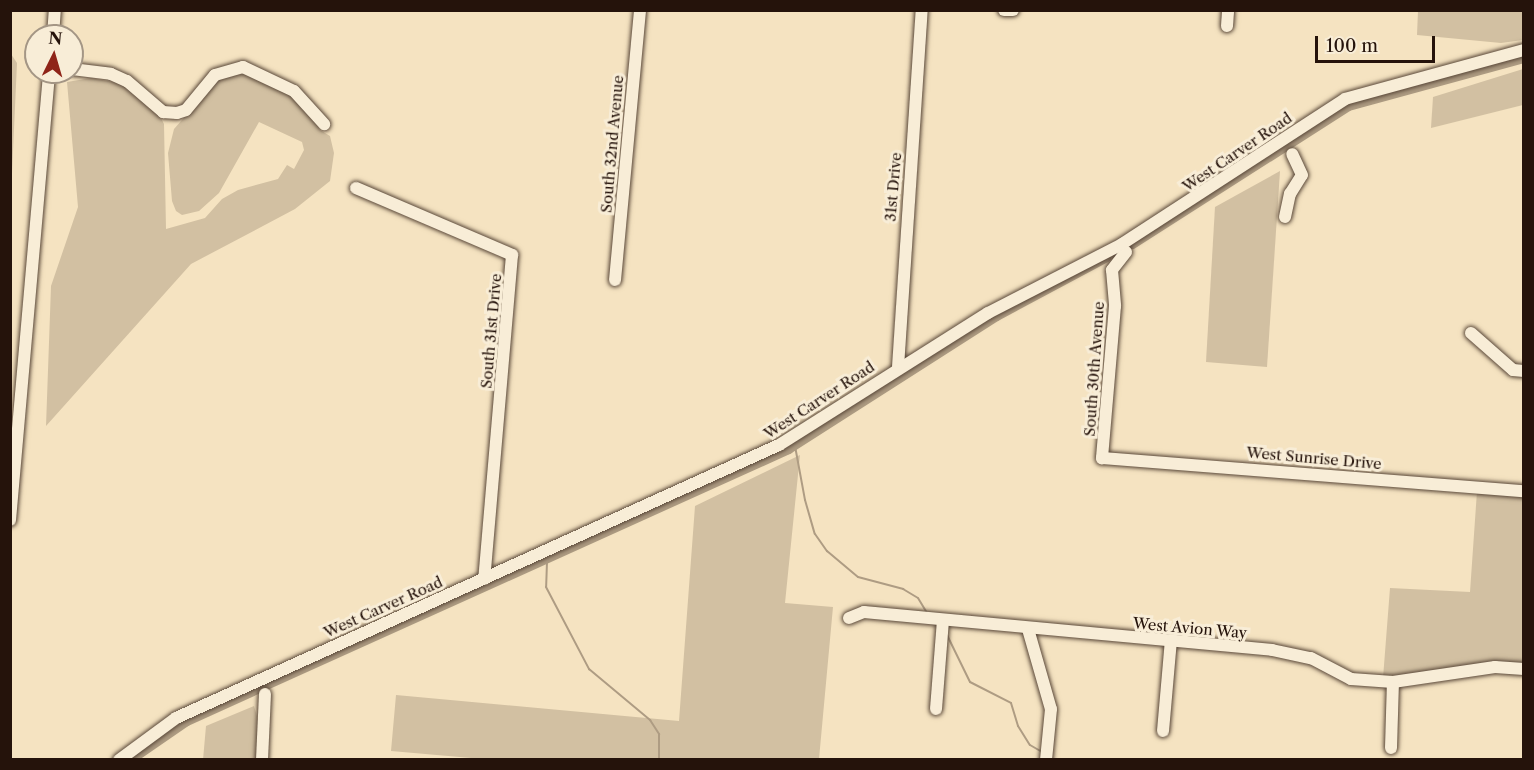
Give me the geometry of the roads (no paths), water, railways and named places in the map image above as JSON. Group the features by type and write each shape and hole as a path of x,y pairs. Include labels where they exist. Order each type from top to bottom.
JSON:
{"street":[{"name":"South 32nd Avenue","path":"615,280 640,10"},
{"name":"31st Drive","path":"898,367 922,10"},
{"path":"1004,10 1013,11"},
{"path":"1227,26 1228,10"},
{"name":"West Carver Road","path":"119,759 176,718 779,445 898,367 988,313 1122,244 1345,99 1524,50"},
{"path":"84,71 111,74 127,81 163,112 177,113 186,110 215,75 243,67 294,91 324,124"},
{"path":"10,520 48,84"},
{"path":"1285,217 1290,194 1302,175 1292,154"},
{"name":"South 31st Drive","path":"357,188 512,255 484,579"},
{"name":"South 30th Avenue","path":"1102,458 1115,306 1112,270 1126,252"},
{"path":"1471,333 1513,370 1524,371"},
{"name":"West Sunrise Drive","path":"1102,458 1524,491"},
{"name":"West Avion Way","path":"849,618 864,612 1272,650 1311,658 1351,679 1393,682 1495,667 1524,669"},
{"path":"936,709 943,621"},
{"path":"1028,629 1051,709 1046,759"},
{"path":"1162,731 1171,640"},
{"path":"1391,748 1393,682"},
{"path":"262,759 265,694"}],"waterway":[{"path":"1133,245 1349,107 1524,59"},
{"path":"132,760 187,722 789,450 997,317 1107,258"},
{"path":"795,446 805,500 815,534 827,551 858,577 903,589 918,598 927,613"},
{"path":"547,562 546,587 589,669 650,720 659,734 659,760"},
{"path":"947,635 970,682 1011,703 1018,726 1030,745 1042,752"}]}
